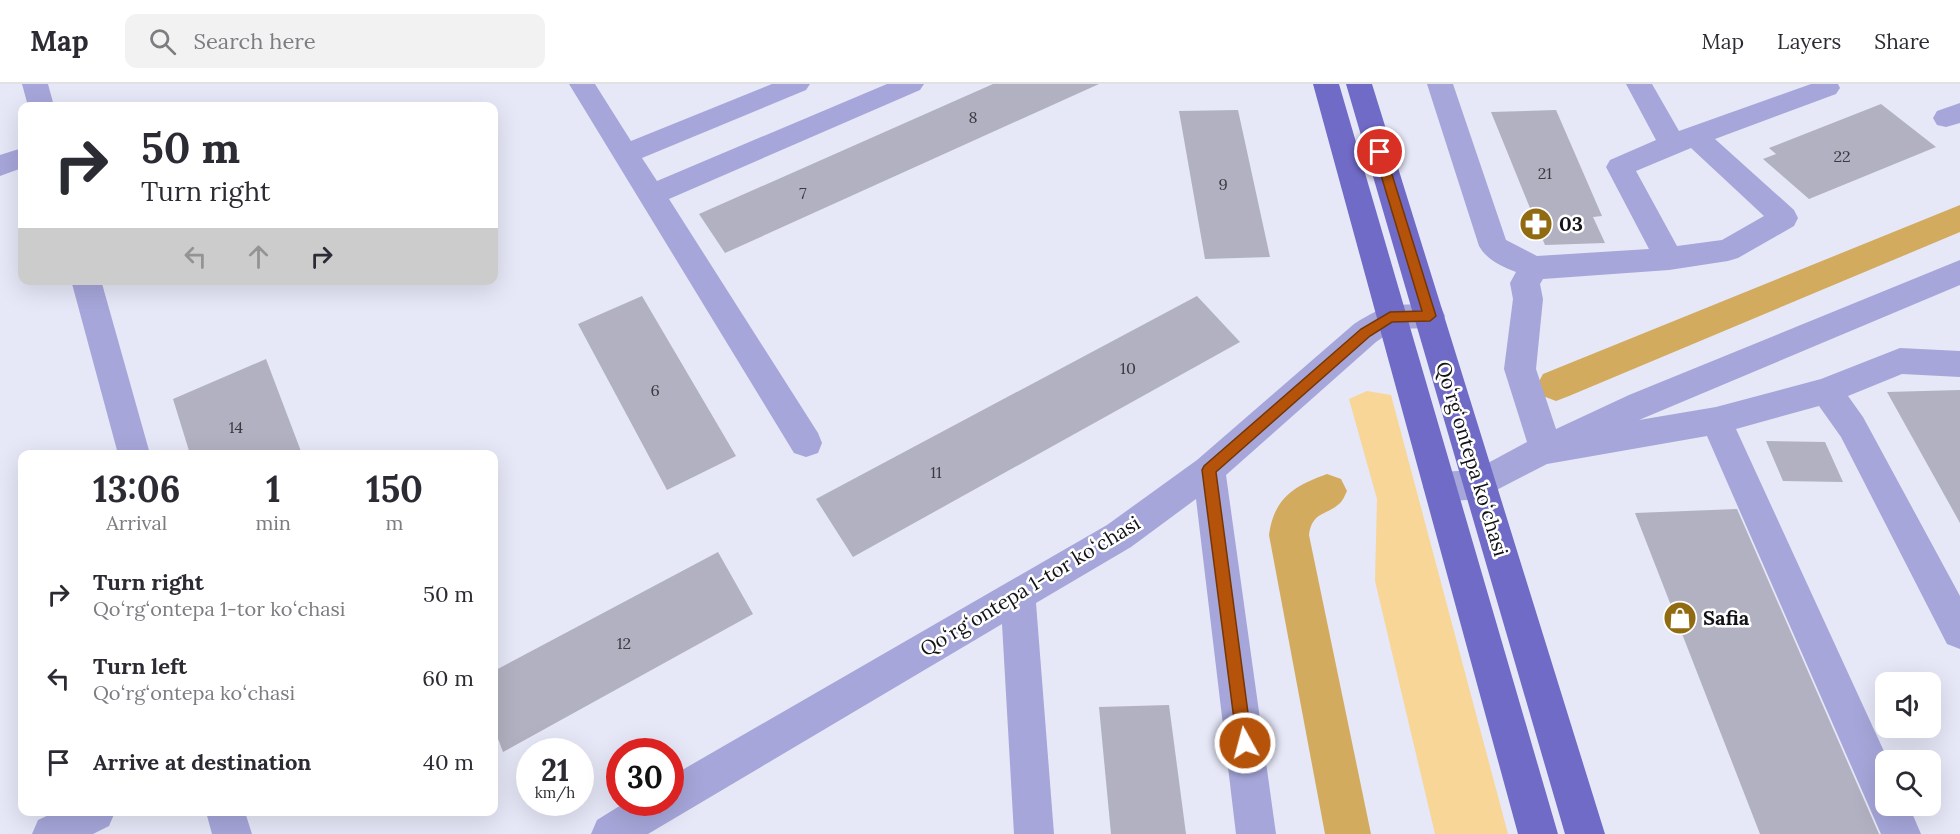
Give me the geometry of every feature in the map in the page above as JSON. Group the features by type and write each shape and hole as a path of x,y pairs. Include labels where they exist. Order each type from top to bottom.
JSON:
{"main road":[{"name":"Qoʻrgʻontepa koʻchasi","path":"1326,84 1538,834"},
{"name":"Qoʻrgʻontepa koʻchasi","path":"1359,84 1585,834"}],"street":[{"path":"35,84 39,102"},
{"path":"582,84 806,443"},
{"path":"626,154 797,84"},
{"path":"651,195 911,84"},
{"path":"1440,84 1494,246 1506,255 1534,268 1669,258 1728,250 1784,219 1684,140 1639,84"},
{"path":"1669,258 1620,167 1684,140 1827,88 1825,84"},
{"path":"0,166 18,159"},
{"path":"1534,268 1525,283 1528,300 1520,369 1546,450"},
{"path":"1440,487 1479,484 1640,405 1960,272"},
{"path":"87,285 133,450"},
{"path":"1390,317 1430,316"},
{"name":"Qoʻrgʻontepa 1-tor koʻchasi","path":"684,791 1119,536 1209,470 1365,333 1390,317"},
{"path":"1546,450 1716,421 1826,391 1900,361 1960,364"},
{"path":"1826,391 1852,427 1960,632"},
{"path":"1716,421 1875,775"},
{"path":"1209,470 1256,834"},
{"path":"1018,596 1034,834"},
{"path":"52,834 87,816"},
{"path":"227,816 232,834"},
{"path":"611,834 641,816"},
{"path":"1893,816 1901,834"}],"shaded area":[{"path":"1367,391 1391,395 1508,834 1435,834 1375,581 1377,499 1349,399"}],"building":[{"path":"993,84 1099,84 725,253 699,214"},
{"path":"1881,104 1936,147 1809,199 1763,159 1776,154 1769,148"},
{"path":"1238,110 1270,257 1205,259 1179,111"},
{"path":"1556,110 1602,216 1593,217 1605,243 1545,245 1491,112"},
{"path":"642,296 736,456 667,490 578,324"},
{"path":"1197,296 1240,342 853,557 816,499"},
{"path":"266,359 300,450 189,450 173,399"},
{"path":"1960,390 1960,523 1887,392"},
{"path":"1766,441 1825,442 1843,482 1783,481"},
{"path":"1737,509 1879,834 1760,834 1635,513"},
{"path":"718,552 753,614 528,738 516,738 516,745 503,752 498,739 498,669"},
{"path":"1169,705 1186,834 1111,834 1099,707"}],"waterway":[{"path":"1556,385 1960,218"},
{"path":"1327,491 1300,507 1293,518 1289,535 1348,834"}],"place":[{"name":"03","path":"1536,224"},
{"name":"Safia","path":"1680,618"}],"route":[{"path":"1245,743 1209,470 1365,333 1390,317 1430,316 1380,152"}]}
